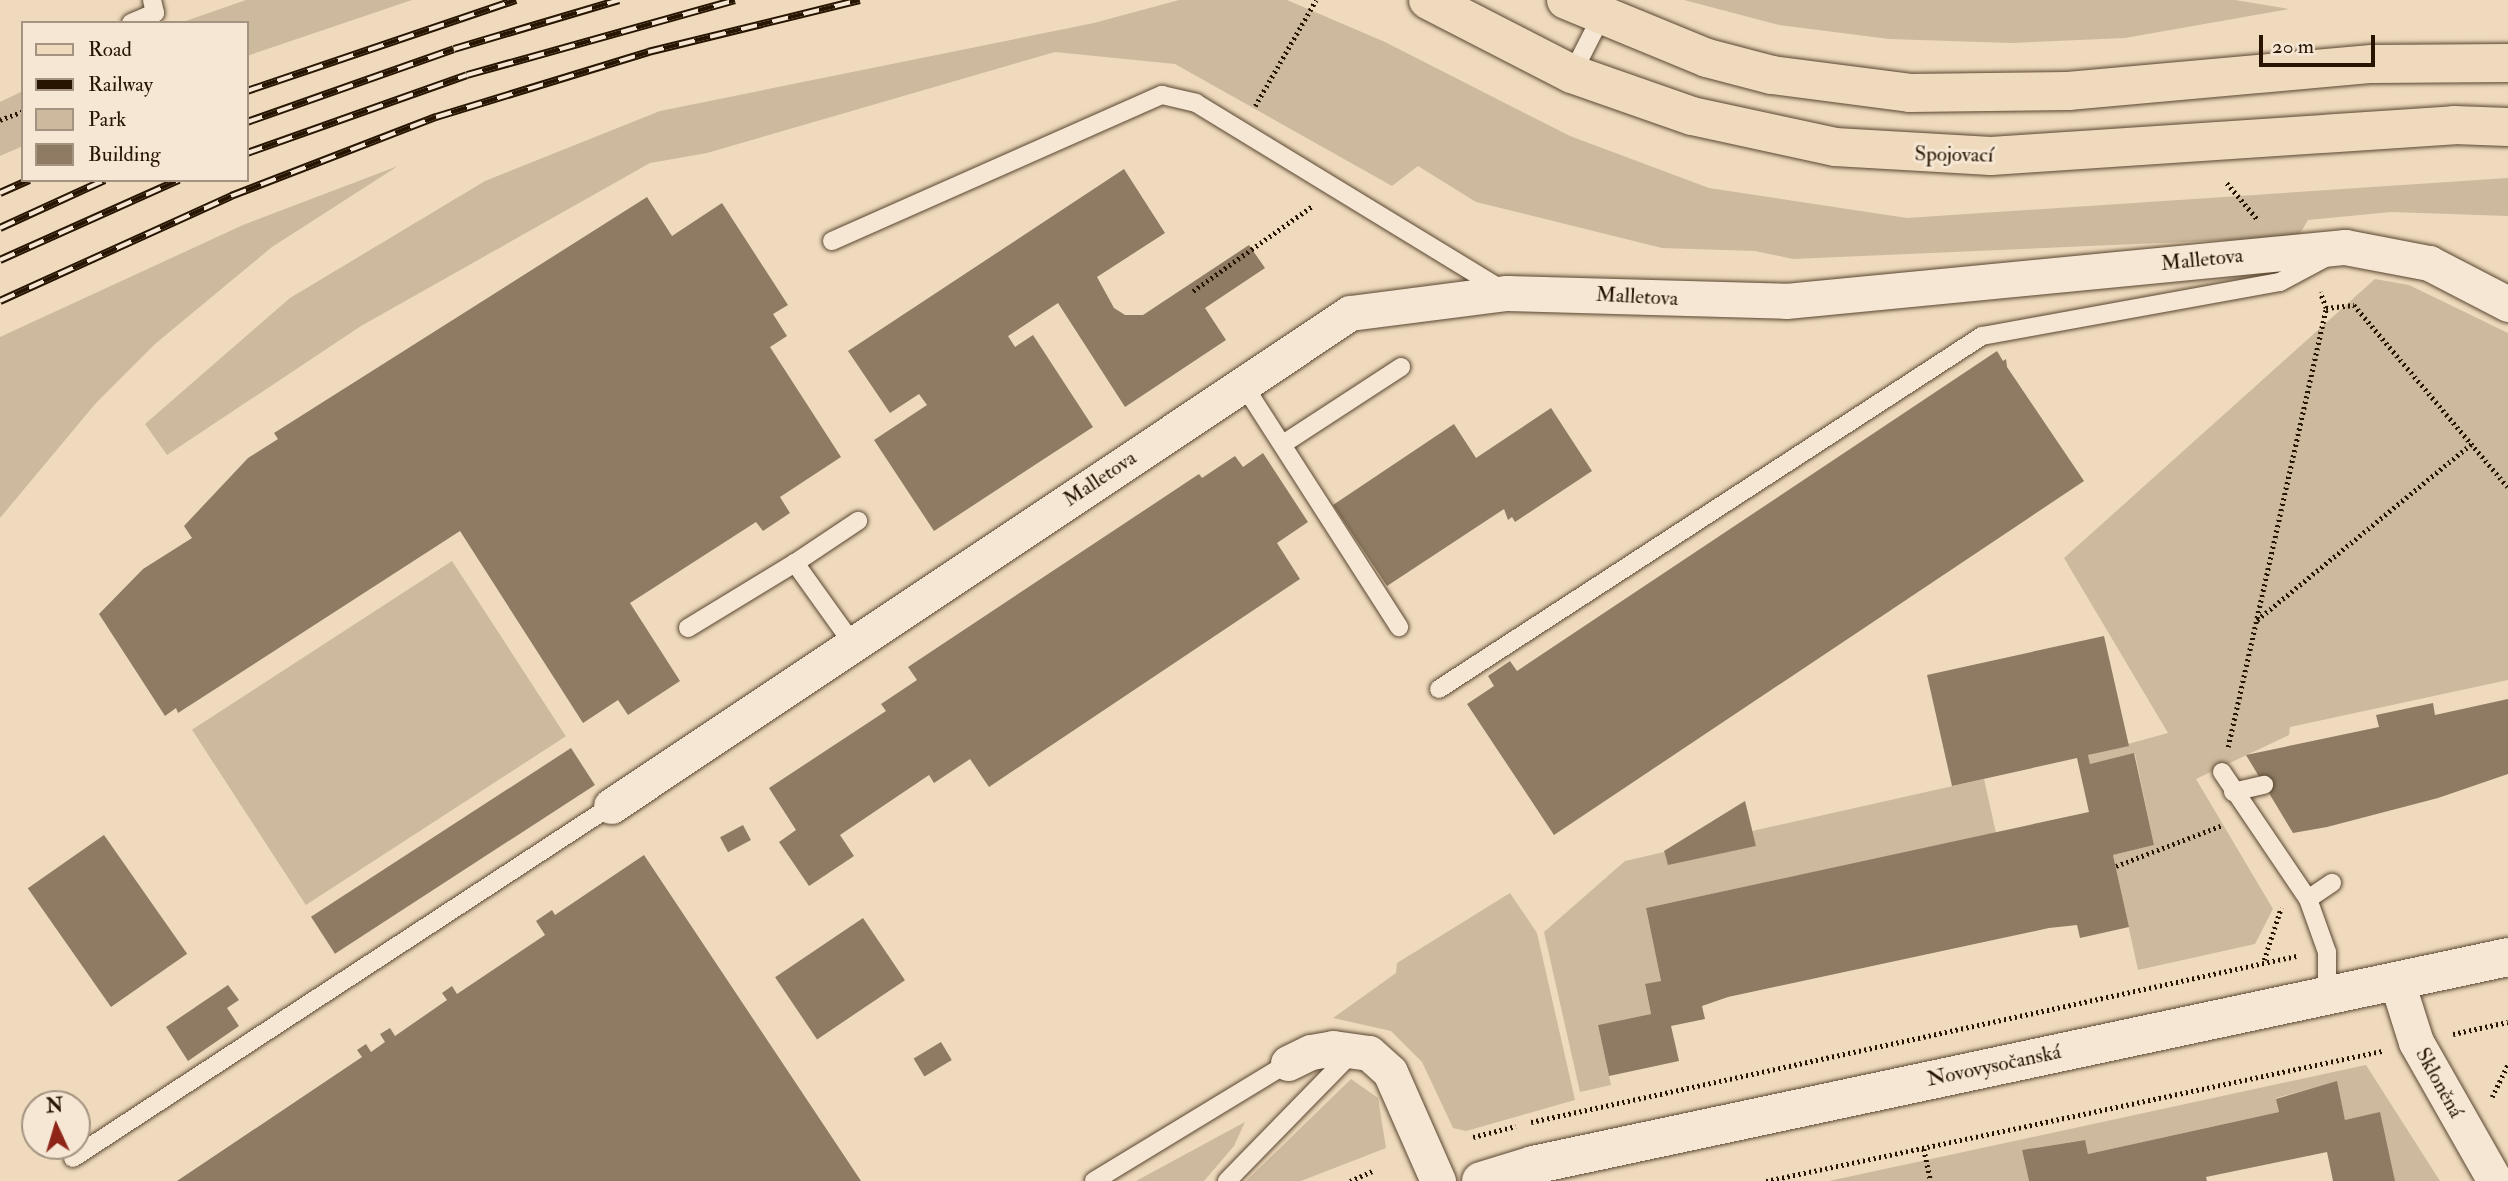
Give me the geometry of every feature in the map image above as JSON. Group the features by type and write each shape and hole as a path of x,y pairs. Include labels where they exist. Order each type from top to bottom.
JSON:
{"main road":[{"name":"Spojovací","path":"1428,0 1572,74 1692,116 1758,133 1835,147 1991,156 2454,125 2508,127"},
{"path":"1566,0 1601,17 1707,58 1772,75 1910,93 2068,91 2372,64 2508,62"},
{"name":"Novovysočanská","path":"1489,1180 1547,1162 2508,957"}],"street":[{"name":"Malletova","path":"611,806 1350,313 1507,293 1786,301 2345,247 2429,263 2508,304"},
{"name":"Skloněná","path":"2396,979 2416,1042 2495,1181"},
{"path":"1288,1063 1311,1052 1369,1053 1390,1072 1438,1181"}],"lane":[{"path":"136,21 155,13 152,0"},
{"path":"1572,74 1601,17"},
{"path":"832,241 1162,95 1196,103 1336,191 1507,293"},
{"path":"1439,689 1982,336 2280,282 2345,247"},
{"path":"1283,444 1401,368"},
{"path":"1243,384 1399,627"},
{"path":"688,628 858,521"},
{"path":"794,563 853,644"},
{"path":"2222,772 2233,792 2308,899 2327,952 2327,995"},
{"path":"2233,792 2264,785"},
{"path":"91,1146 611,806"},
{"path":"2308,899 2332,883"},
{"path":"1227,1181 1354,1051"},
{"path":"1094,1181 1288,1063"}],"path":[{"path":"1241,131 1316,0"},
{"path":"0,120 21,112"},
{"path":"1193,291 1336,191"},
{"path":"2222,772 2326,308 2354,305 2508,487"},
{"path":"2256,620 2471,444"},
{"path":"2116,866 2230,822"},
{"path":"1473,1137 1584,1108 2296,956"},
{"path":"2439,1037 2508,1022"},
{"path":"1766,1181 2390,1049"},
{"path":"2496,1104 2490,1094 2508,1064"},
{"path":"1924,1149 1931,1181"},
{"path":"1350,1181 1375,1170"}],"green space":[{"path":"246,0 412,0 248,56 248,21 186,21"},
{"path":"1179,0 1287,0 1385,42 1570,136 1709,188 1907,218 2508,178 2508,216 2391,212 2308,220 2298,237 1793,259 1755,251 1662,248 1476,202 1418,166 1392,186 1175,64 1055,52 707,153 650,163 361,326 167,455 145,424 290,298 485,181 660,111 1094,23"},
{"path":"1684,0 2235,0 2289,9 2125,38 2012,43 1889,39 1779,25"},
{"path":"21,92 21,147 0,156 0,102"},
{"path":"398,166 272,247 155,344 96,403 0,518 0,337 243,225"},
{"path":"2375,279 2409,285 2508,333 2508,680 2290,727 2289,735 2196,779 2273,909 2255,944 2138,970 2113,855 2154,845 2135,754 2090,764 2088,755 2168,733 2064,558"},
{"path":"452,561 566,736 306,905 192,730"},
{"path":"1984,779 1996,833 1646,908 1661,981 1645,985 1651,1014 1598,1025 1611,1085 1580,1092 1544,932 1625,861 1664,852 1668,864 1756,846 1752,831"},
{"path":"1510,893 1537,933 1575,1100 1466,1131 1453,1128 1422,1062 1391,1031 1333,1018 1396,973 1397,963"},
{"path":"2366,1065 2440,1181 2395,1181 2345,1120 2336,1082 2276,1098 2279,1112 2088,1154 2084,1140 2022,1150 2029,1181 1829,1181"},
{"path":"1351,1079 1378,1098 1386,1148 1301,1181 1246,1181"},
{"path":"1245,1122 1234,1146 1204,1181 1136,1181"}],"building":[{"path":"1124,169 1165,233 1097,277 1114,308 1125,315 1143,315 1249,245 1265,268 1205,308 1226,340 1125,407 1058,303 1008,336 1015,347 1033,335 1093,427 934,531 874,440 927,405 919,394 890,413 848,351"},
{"path":"647,197 672,236 722,203 788,305 773,314 787,336 770,347 841,457 780,497 790,513 763,531 756,522 630,603 680,681 628,715 618,700 583,723 460,531 178,713 176,708 165,716 99,614 143,569 192,538 184,526 248,458 278,439 274,433"},
{"path":"1997,351 2003,361 2006,359 2007,367 2084,481 1554,835 1467,704 1494,686 1488,676 1510,661 1517,671"},
{"path":"1551,408 1592,471 1515,522 1512,517 1508,520 1504,509 1387,586 1333,505 1454,424 1476,458"},
{"path":"1263,453 1308,522 1277,543 1300,579 989,787 970,759 934,783 929,775 840,835 854,856 809,886 779,842 796,830 769,788 886,711 881,704 917,680 908,667 1199,474 1202,478 1235,456 1243,467"},
{"path":"2104,636 2129,746 2088,755 2090,764 2134,753 2154,845 2113,855 2129,927 2080,938 2077,925 2049,928 1728,997 1702,1006 1705,1019 1671,1026 1679,1061 1609,1076 1598,1025 1651,1014 1645,984 1661,981 1646,908 2089,812 2077,758 1952,786 1927,675"},
{"path":"2508,699 2508,774 2438,798 2327,827 2293,833 2246,755 2379,727 2376,715 2433,703 2435,715"},
{"path":"571,748 595,785 335,954 311,917"},
{"path":"1745,801 1756,846 1668,865 1664,851"},
{"path":"743,825 751,840 728,852 720,837"},
{"path":"104,835 187,954 111,1007 28,888"},
{"path":"644,855 861,1181 177,1181 362,1057 357,1050 366,1044 371,1052 385,1042 380,1034 390,1028 395,1036 447,1000 442,993 452,986 457,994 545,935 536,921 552,910 555,915"},
{"path":"863,918 905,980 817,1039 775,977"},
{"path":"228,985 239,1000 227,1008 239,1026 188,1061 166,1027"},
{"path":"941,1042 952,1060 924,1076 914,1058"},
{"path":"2337,1081 2345,1120 2380,1112 2395,1181 2333,1181 2327,1152 2206,1177 2207,1181 2029,1181 2022,1150 2085,1140 2088,1154 2279,1112 2276,1099"}],"railway":[{"path":"248,91 516,0"},
{"path":"248,122 454,49 619,0"},
{"path":"248,153 467,75 735,0"},
{"path":"0,301 231,196 436,117 648,52 860,0"},
{"path":"0,193 25,182"},
{"path":"0,228 101,182"},
{"path":"0,260 175,182"}]}
